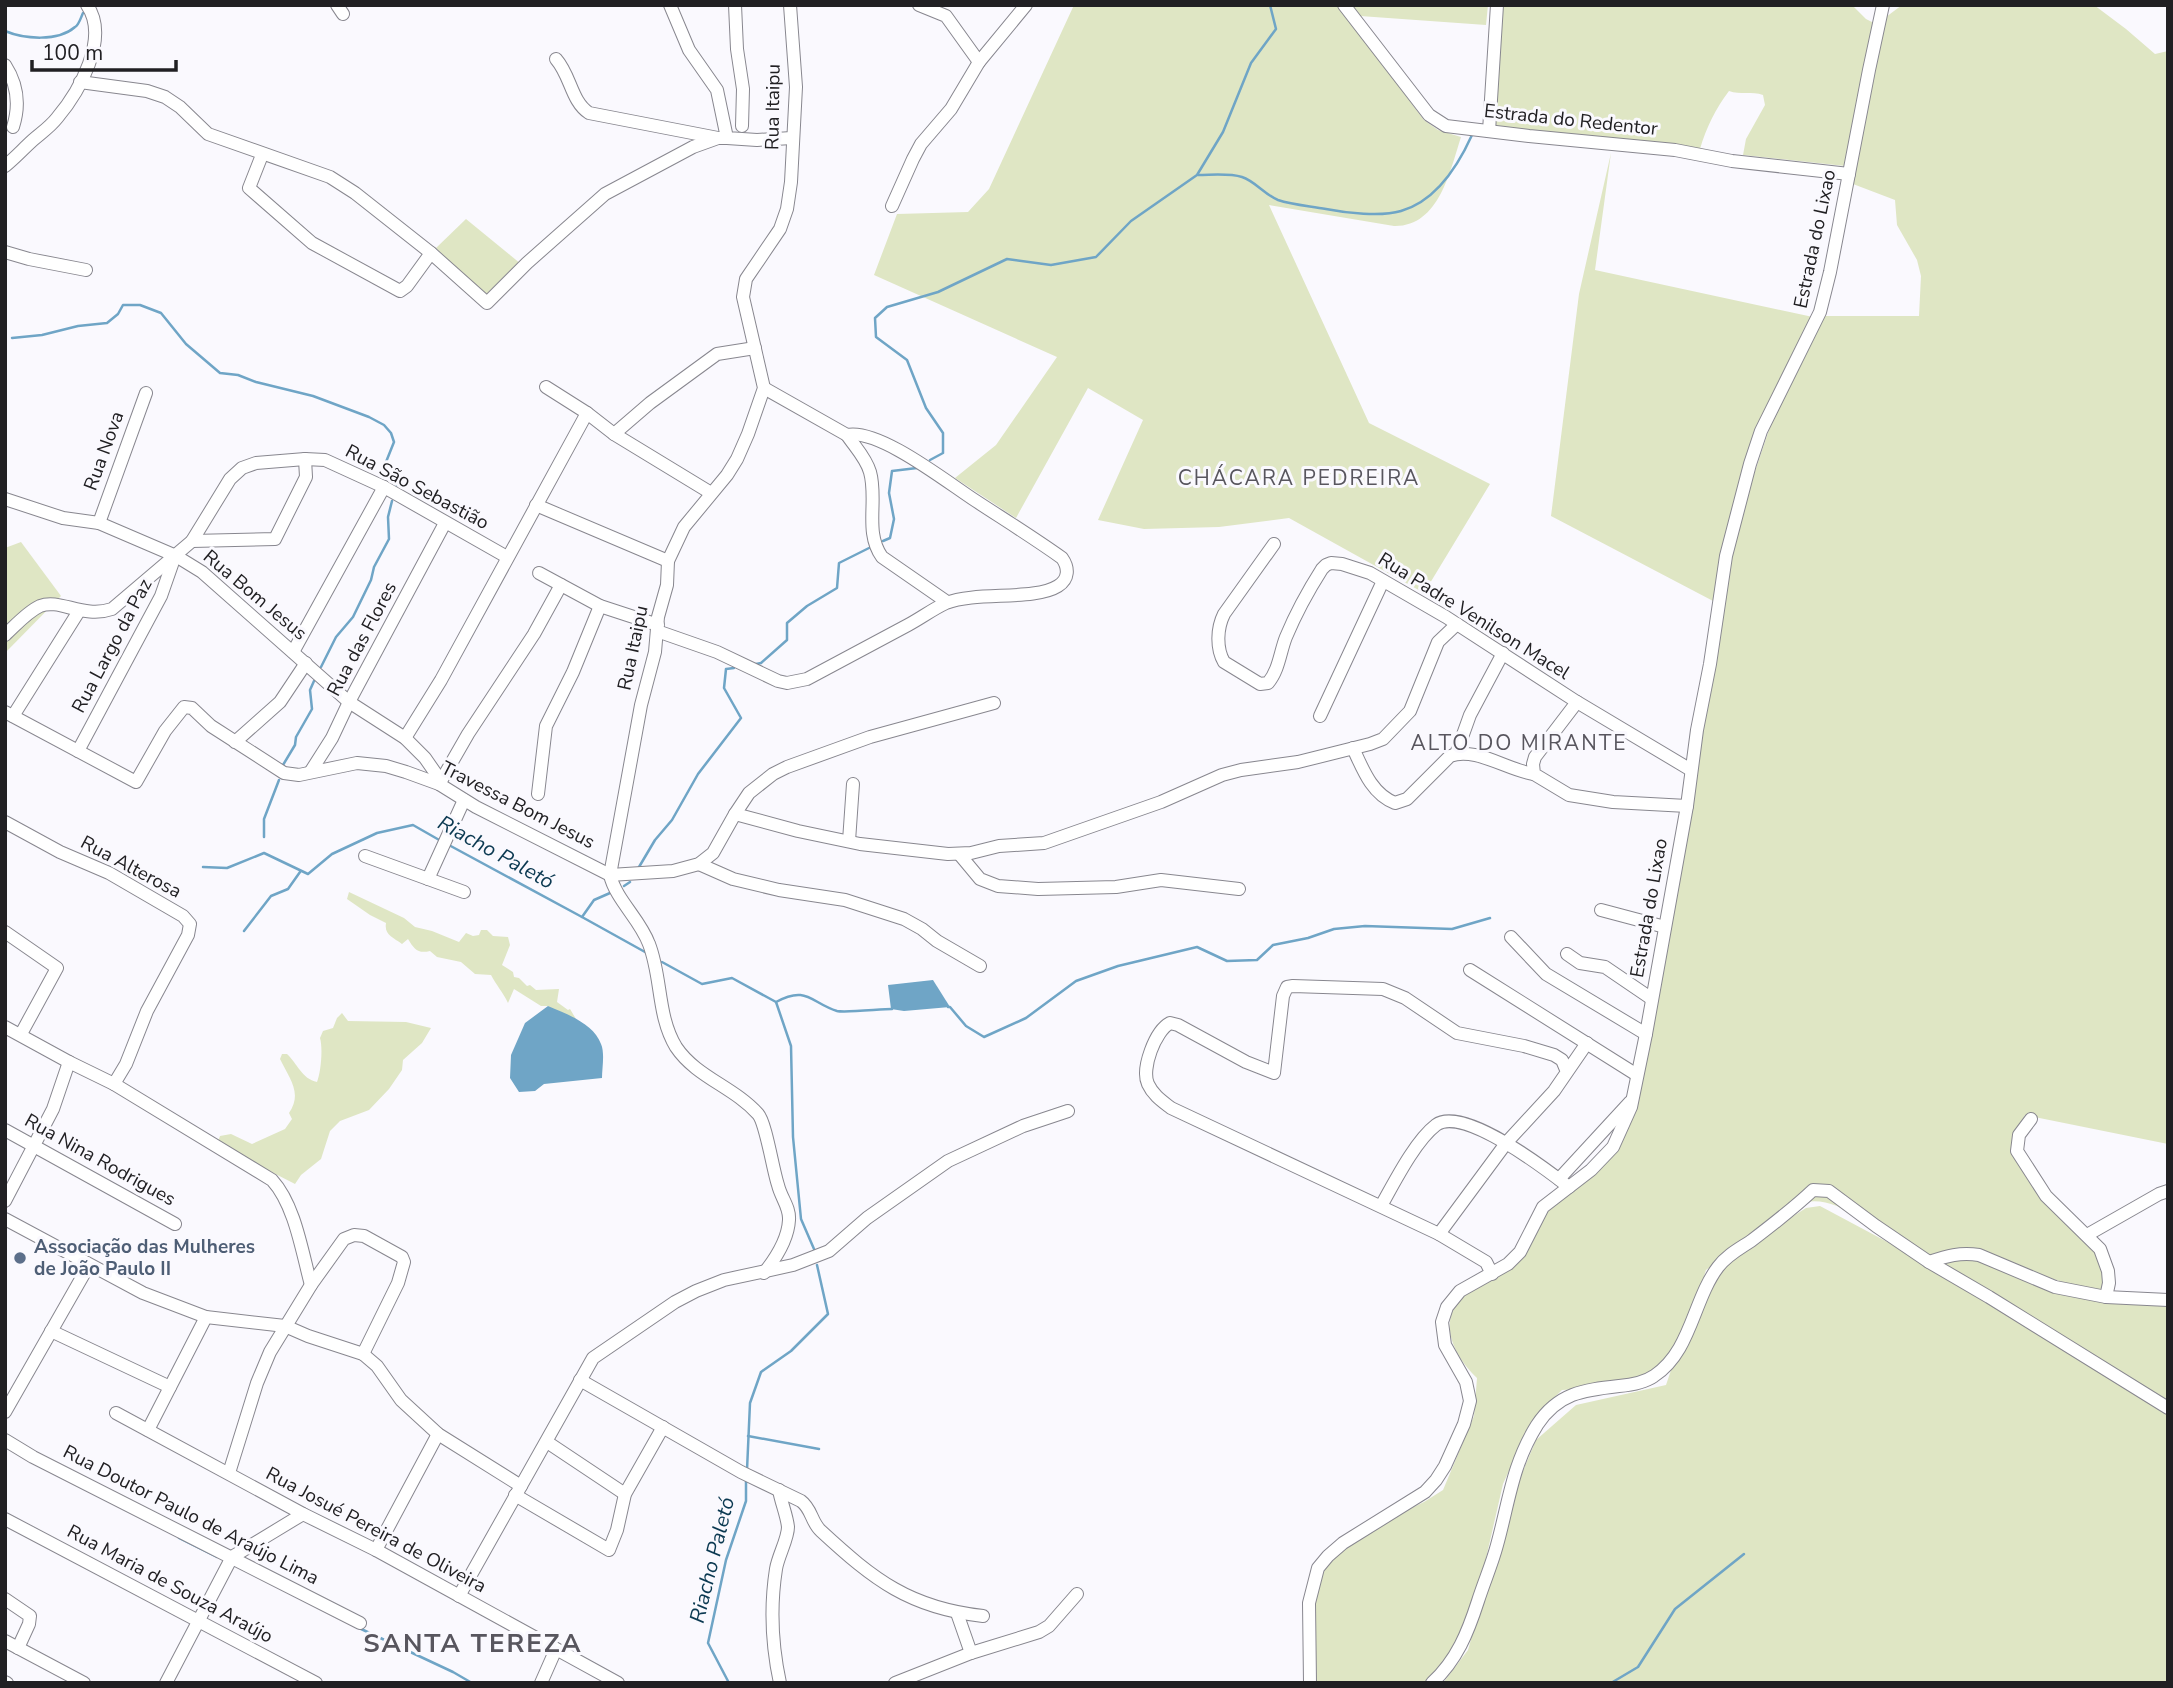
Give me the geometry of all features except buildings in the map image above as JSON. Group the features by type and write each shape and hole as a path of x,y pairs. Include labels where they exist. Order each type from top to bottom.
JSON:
{"street":[{"path":"5,166 47,129 65,108 80,82 97,37 93,14 87,5"},
{"path":"670,5 689,50 717,90 723,138"},
{"path":"735,5 737,49 743,89 742,126"},
{"name":"Rua Itaipu","path":"611,875 641,705 653,662 667,584 668,561 684,527 737,459 764,388 743,289 751,270 780,229 787,209 796,87 790,5"},
{"path":"919,5 946,16 979,62"},
{"path":"892,206 917,151 951,109 979,62 1026,5"},
{"name":"Estrada do Redentor","path":"1344,5 1429,115 1446,126 1675,150 1732,161 1850,174"},
{"path":"1489,131 1497,5"},
{"name":"Estrada do Lixao","path":"1310,1683 1309,1603 1318,1568 1343,1543 1425,1492 1436,1480 1450,1456 1464,1424 1470,1401 1466,1382 1445,1345 1442,1322 1447,1307 1460,1291 1508,1264 1520,1252 1543,1207 1564,1183 1591,1170 1613,1147 1633,1099 1687,806 1726,556 1761,430 1818,320 1850,174 1869,69 1886,7"},
{"path":"556,59 566,73 579,104 589,113 723,138 792,138"},
{"path":"5,65 16,86 17,100 17,113 9,127 23,131 32,141"},
{"path":"80,82 147,91 165,97 180,107 208,134 330,177 355,193 431,253 486,303 605,194 694,147 723,138"},
{"path":"262,155 249,188 294,229 332,255 400,291 407,286 431,253"},
{"path":"5,251 29,259 86,270"},
{"path":"614,434 650,403 717,354 755,348"},
{"path":"546,387 586,412 614,434 711,493"},
{"path":"764,388 847,435 870,473 872,524 878,551 947,602"},
{"name":"Rua Nova","path":"99,523 146,393"},
{"path":"405,738 440,680 586,412"},
{"path":"538,573 600,606 717,652 769,678 787,683 807,678 913,623 947,602 1045,591 1062,583 1068,572 1067,566 1053,551 922,464 860,434 847,435"},
{"path":"192,541 275,539 306,477 305,459"},
{"name":"Rua São Sebastião","path":"5,635 29,613 45,605 54,604 95,613 112,609 192,541 230,480 242,468 256,463 325,460 384,488 507,557"},
{"path":"293,652 384,488"},
{"name":"Rua Bom Jesus","path":"5,499 63,518 99,523 176,556 202,572 349,702 405,738 425,758 440,783"},
{"path":"536,505 668,561"},
{"name":"Rua das Flores","path":"311,771 332,738 445,523"},
{"name":"Rua Padre Venilson Macel","path":"1274,544 1224,614 1218,633 1224,662 1260,684 1268,682 1274,673 1285,640 1311,586 1326,565 1342,564 1383,581 1457,624 1577,702 1691,770"},
{"name":"Rua Largo da Paz","path":"78,751 161,596 176,556"},
{"path":"1321,716 1383,581"},
{"path":"440,783 468,734 534,634 561,585"},
{"path":"538,794 546,726 573,672 600,606"},
{"path":"78,751 9,714 79,611"},
{"path":"735,814 849,841 960,855 999,846 1044,843 1169,799 1222,775 1298,762 1383,739 1410,712 1438,642 1457,624"},
{"path":"1456,754 1470,715 1503,653"},
{"path":"235,742 279,702 306,663"},
{"path":"1534,774 1532,764 1535,757 1577,702"},
{"path":"765,1273 782,1245 789,1218 785,1200 777,1184 763,1123 757,1112 700,1072 677,1048 665,1019 650,946 611,875 673,872 699,864 713,853 749,793 787,766 870,737 994,703"},
{"name":"Travessa Bom Jesus","path":"78,751 136,782 165,731 186,706 192,708 211,726 284,773 299,775 348,763 386,766 440,783 464,800 611,875"},
{"path":"1353,748 1373,786 1384,798 1395,803 1407,799 1450,756 1456,754 1471,755 1534,774 1569,795 1613,802 1687,806"},
{"path":"849,841 853,784"},
{"path":"428,879 464,800"},
{"name":"Rua Alterosa","path":"5,822 60,852 109,873 183,916 190,924 188,935 147,1012 126,1064 114,1084"},
{"path":"960,855 980,879 998,886 1116,887 1161,880 1239,890"},
{"path":"365,856 464,892"},
{"path":"699,864 733,879 779,890 845,900 904,919 980,966"},
{"path":"1601,910 1665,926"},
{"path":"5,932 57,968 21,1034"},
{"path":"1511,937 1546,974 1646,1034"},
{"path":"1567,954 1580,963 1605,967 1652,999"},
{"path":"1470,970 1637,1075"},
{"path":"1492,1274 1486,1262 1439,1234 1171,1108 1159,1099 1147,1082 1146,1074 1153,1047 1161,1030 1170,1023 1246,1062 1274,1073 1283,996 1287,987 1383,989 1405,998 1457,1033 1524,1046 1554,1055 1562,1060 1567,1072"},
{"path":"5,1027 114,1084 272,1180 289,1209 311,1285"},
{"path":"1439,1234 1507,1142 1554,1091 1587,1043"},
{"path":"5,1201 56,1101 69,1062"},
{"path":"459,1596 593,1358 675,1302 696,1291 724,1280 793,1265 829,1251 867,1218 948,1161 1023,1126 1068,1111"},
{"path":"2031,1119 2019,1135 2017,1151 2046,1196 2100,1249 2109,1283 2106,1297"},
{"path":"1381,1206 1419,1145 1436,1125 1443,1122 1465,1124 1507,1142 1564,1183"},
{"name":"Rua Nina Rodrigues","path":"5,1130 175,1224"},
{"path":"1432,1683 1452,1662 1466,1633 1496,1549 1519,1460 1541,1420 1557,1402 1567,1396 1645,1381 1664,1368 1682,1343 1709,1281 1721,1262 1790,1211 1813,1190 1829,1191 1929,1262 2168,1408"},
{"path":"2087,1235 2168,1191"},
{"path":"5,1219 143,1293 206,1317 285,1326 363,1354 377,1366 401,1400 438,1434 608,1550 617,1530 625,1494 663,1427"},
{"path":"229,1473 257,1383 270,1352 311,1285 344,1240 354,1235 364,1236 404,1259 398,1283 363,1354"},
{"path":"1929,1262 1959,1253 1969,1253 2055,1287 2106,1297 2168,1300"},
{"path":"5,1412 89,1265"},
{"path":"148,1430 206,1317"},
{"path":"51,1331 170,1387"},
{"path":"579,1380 741,1472 808,1506 818,1528 877,1578 914,1600 957,1613 984,1616"},
{"name":"Rua Josué Pereira de Oliveira","path":"116,1413 303,1514 376,1550 618,1683"},
{"path":"376,1550 438,1434"},
{"name":"Rua Doutor Paulo de Araújo Lima","path":"5,1440 33,1457 360,1623"},
{"path":"547,1442 625,1494"},
{"path":"779,1490 788,1527 776,1570 774,1596 773,1630 780,1683"},
{"path":"166,1683 232,1557 303,1514"},
{"name":"Rua Maria de Souza Araújo","path":"5,1519 316,1683"},
{"path":"895,1683 971,1653 1039,1632 1049,1626 1077,1594"},
{"path":"5,1599 30,1616 18,1648"},
{"path":"957,1613 971,1653"},
{"path":"5,1641 84,1683"},
{"path":"541,1683 556,1649"},
{"path":"1303,1683 1308,1668"}],"green space":[{"path":"1074,5 1338,5 1424,120 1438,130 1461,137 1440,195 1422,217 1409,224 1394,226 1269,205 1369,423 1490,484 1424,593 1289,518 1219,527 1144,529 1098,520 1143,420 1088,388 1016,518 955,478 996,445 1057,357 874,275 897,214 968,212 989,189"},
{"path":"1351,5 1488,5 1486,25 1360,16"},
{"path":"1503,5 1852,5 1866,19 1876,24 1845,166 1743,155 1746,139 1765,105 1763,95 1755,93 1729,91 1712,118 1700,149 1494,126"},
{"path":"1902,5 2094,5 2155,54 2168,51 2168,1144 2025,1115 2016,1133 2012,1146 2018,1163 2042,1198 2095,1251 2104,1277 2103,1292 2076,1287 1981,1253 1957,1250 1929,1264 1938,1269 1937,1264 1959,1256 1979,1260 2055,1286 2106,1296 2168,1301 2168,1683 1443,1683 1468,1650 1510,1502 1536,1440 1576,1405 1666,1385 1686,1326 1719,1263 1806,1208 1820,1206 1923,1261 1837,1206 1816,1201 1795,1204 1706,1270 1669,1358 1644,1380 1623,1386 1562,1390 1542,1410 1529,1427 1503,1484 1484,1567 1455,1652 1426,1683 1313,1683 1312,1626 1324,1570 1344,1546 1443,1490 1474,1416 1477,1378 1454,1347 1450,1323 1452,1312 1470,1291 1501,1274 1519,1259 1547,1208 1616,1150 1635,1109 1697,768 1729,561 1746,498 1774,415 1825,316 1919,316 1921,276 1917,260 1897,225 1895,200 1853,184 1883,25 1886,17"},
{"path":"1611,153 1595,270 1813,317 1764,412 1715,602 1551,516 1579,294"},
{"path":"466,219 521,264 486,301 436,248"},
{"path":"21,542 61,596 5,653 5,548"},
{"path":"349,892 404,918 415,927 459,942 466,933 479,935 481,930 487,930 493,936 508,937 510,945 502,965 513,972 514,977 536,990 559,989 557,1002 570,1009 576,1019 565,1017 548,1006 541,1006 514,989 508,1003 491,975 475,974 461,962 437,957 430,951 419,951 408,939 402,944 388,933 386,923 347,899"},
{"path":"342,1013 348,1021 406,1022 431,1028 422,1043 403,1060 402,1070 389,1089 369,1110 340,1121 330,1131 321,1159 301,1175 295,1184 217,1144 220,1136 231,1134 252,1144 285,1129 292,1119 289,1113 295,1092 280,1059 282,1054 287,1054 304,1074 317,1082 321,1060 320,1038 323,1031 333,1028"}],"water":[{"path":"933,980 950,1007 904,1011 891,1009 888,985"},
{"path":"548,1006 579,1020 597,1037 603,1052 602,1078 544,1084 535,1091 519,1092 510,1078 511,1055 525,1023"}],"waterway":[{"path":"930,460 943,453 943,433 926,408 907,360 876,337 875,318 887,307 938,292 1007,259 1051,265 1096,257 1131,221 1197,175 1223,132 1251,63 1276,29 1270,5"},
{"path":"5,31 41,38 60,35 76,26 83,13"},
{"path":"1198,175 1242,177 1273,198 1290,203 1353,213 1393,213 1414,206 1435,191 1453,170 1472,135"},
{"path":"12,338 107,323 118,314 123,305 140,305 161,313 186,344 220,373 238,375 313,396 384,425 394,442 386,462 395,469 396,485"},
{"path":"883,541 890,538 894,519 889,493 892,471 917,468"},
{"path":"321,667 336,637 353,617 389,539 388,517 392,501"},
{"path":"756,664 761,663 787,640 787,623 807,606 837,588 839,563 869,548"},
{"path":"639,867 655,840 672,820 698,774 741,718 724,688 726,669 734,668"},
{"path":"283,765 312,709 310,690 314,681"},
{"path":"264,837 264,819 279,780"},
{"name":"Riacho Paletó","path":"203,867 227,868 264,853 308,874 332,854 377,833 413,825 441,841"},
{"name":"Riacho Paletó","path":"447,844 582,917"},
{"path":"244,931 271,896 288,889 300,872"},
{"path":"624,886 630,882"},
{"path":"610,893 594,900 582,917 645,952"},
{"path":"948,1007 966,1026 984,1037 1026,1018 1076,981 1118,966 1197,947 1227,961 1257,960 1273,945 1308,938 1334,929 1365,926 1452,929 1490,918"},
{"name":"Riacho Paletó","path":"662,962 702,984 732,978 776,1002 791,1046 793,1137 801,1219 814,1249"},
{"path":"776,1002 786,997 802,995 837,1011 892,1009"},
{"name":"Riacho Paletó","path":"747,1470 750,1403 761,1372 791,1351 828,1314 817,1265"},
{"path":"748,1436 819,1449"},
{"name":"Riacho Paletó","path":"729,1683 708,1643 726,1560 746,1501 746,1480"},
{"path":"179,1538 217,1557"},
{"path":"1611,1683 1638,1667 1675,1609 1744,1554"},
{"path":"359,1628 472,1683"}],"place":[{"name":"Associação das Mulheres de João Paulo II","path":"20,1258"}],"district":[{"name":"CHÁCARA PEDREIRA","path":"1299,478"},
{"name":"ALTO DO MIRANTE","path":"1519,743"},
{"name":"SANTA TEREZA","path":"473,1643"}]}
